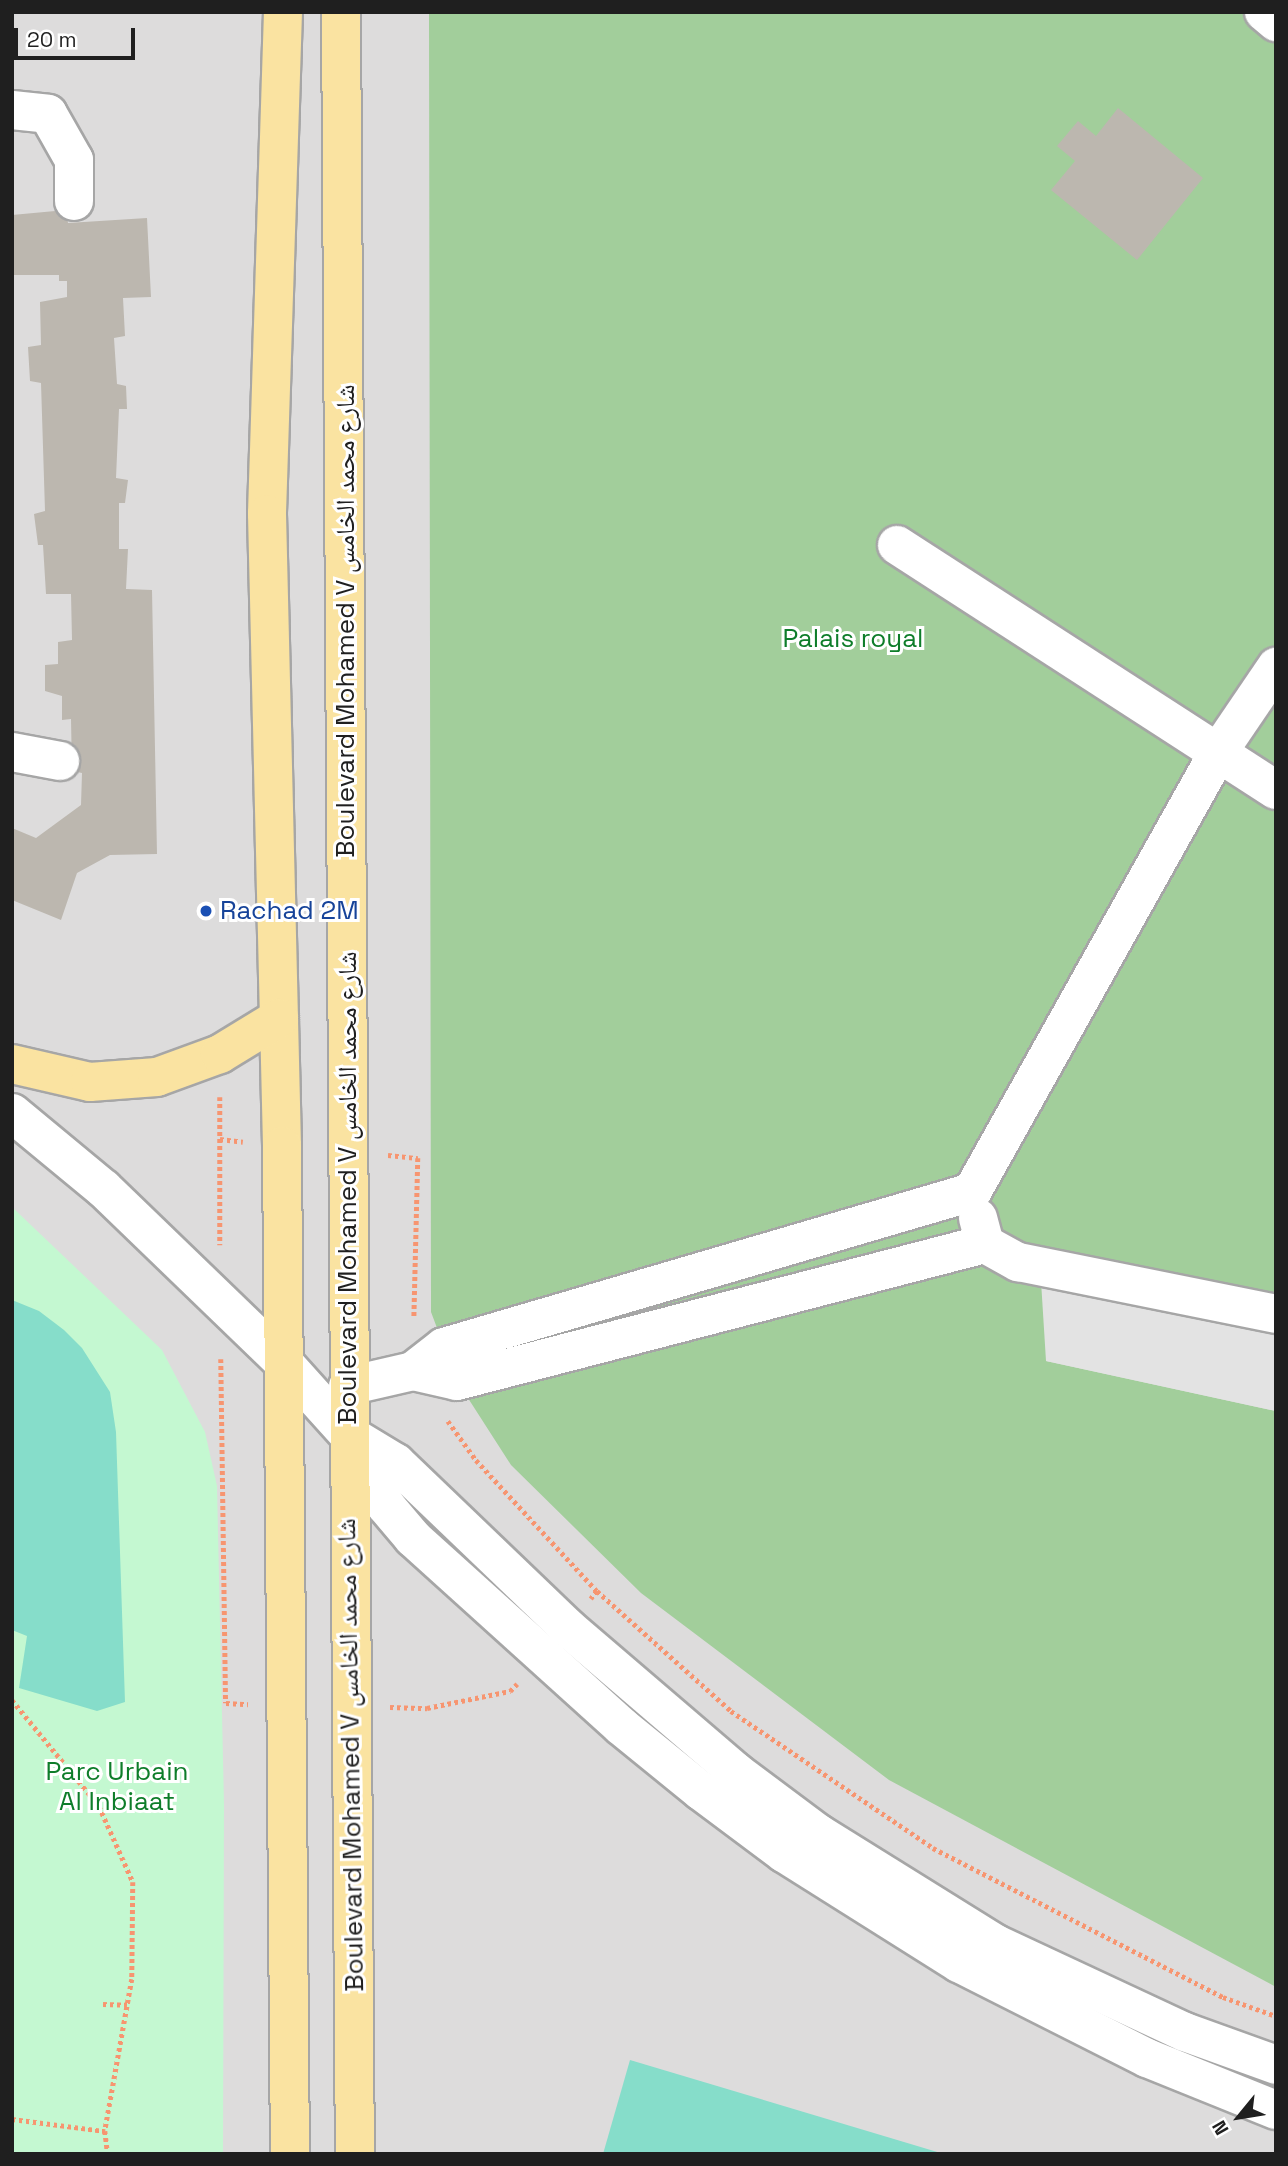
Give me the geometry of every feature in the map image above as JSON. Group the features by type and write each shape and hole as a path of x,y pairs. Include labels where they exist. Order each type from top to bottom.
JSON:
{"main road":[{"path":"283,12 267,514 284,1322 284,1704 290,2154"},
{"name":"Boulevard Mohamed V شارع محمد الخامس","path":"341,12 350,1151 348,1434 355,2154"},
{"path":"12,1064 90,1082 157,1077 220,1054 279,1018"}],"street":[{"path":"1264,12 1276,22"},
{"path":"12,110 48,114 74,160 74,201"},
{"path":"897,545 1276,790"},
{"path":"985,1244 972,1192 1219,751 1276,667"},
{"path":"12,752 60,761"},
{"path":"12,1113 104,1189 284,1363 348,1434 386,1506 412,1538 543,1657 701,1791 871,1909 1051,2012 1276,2110"},
{"path":"348,1387 413,1371 444,1347 972,1192"},
{"path":"413,1371 457,1381 985,1244 1018,1262 1276,1314"},
{"path":"348,1434 396,1463 568,1628 736,1772 906,1892 1089,1991 1276,2065"}],"path":[{"path":"220,1054 220,1299 226,1703 284,1704"},
{"path":"350,1151 418,1158 413,1371 476,1460 597,1591 732,1710 933,1848 1223,1997 1276,2016"},
{"path":"568,1628 597,1591"},
{"path":"351,1706 427,1708 510,1691 543,1657"},
{"path":"12,1700 99,1806 133,1882 132,1979 105,2131 107,2154"},
{"path":"103,2004 127,2005"},
{"path":"12,2119 105,2131"}],"shaded area":[{"path":"12,12 1276,12 1276,2154 12,2154"},
{"path":"1040,1265 1276,1316 1276,1411 1046,1361"},
{"path":"12,1300 39,1311 64,1330 82,1348 110,1392 116,1432 125,1702 97,1711 19,1688 27,1636 12,1630"},
{"path":"630,2060 944,2154 603,2154"}],"green space":[{"name":"Palais royal","path":"429,12 1276,12 1276,1316 1046,1361 1276,1411 1276,1987 889,1780 641,1593 511,1465 457,1381 431,1312"},
{"name":"Parc Urbain Al Inbiaat","path":"12,1207 162,1350 205,1432 217,1486 224,1804 223,2154 12,2154"}],"building":[{"path":"1118,108 1203,178 1137,260 1051,190 1075,161 1057,146 1078,121 1096,136"},
{"path":"66,210 68,223 147,218 151,297 123,298 125,336 114,338 117,384 126,386 127,409 119,409 116,478 128,480 125,503 119,503 119,549 128,549 126,589 152,590 157,854 110,855 77,873 61,920 12,900 12,828 36,838 81,805 82,773 72,771 71,719 62,720 62,696 45,691 45,665 58,664 58,642 72,640 71,594 46,594 43,545 38,545 34,514 45,511 41,383 30,381 28,347 41,345 40,302 67,297 67,281 59,281 59,275 12,275 12,215"}],"place":[{"name":"Rachad 2M","path":"206,911"}]}
